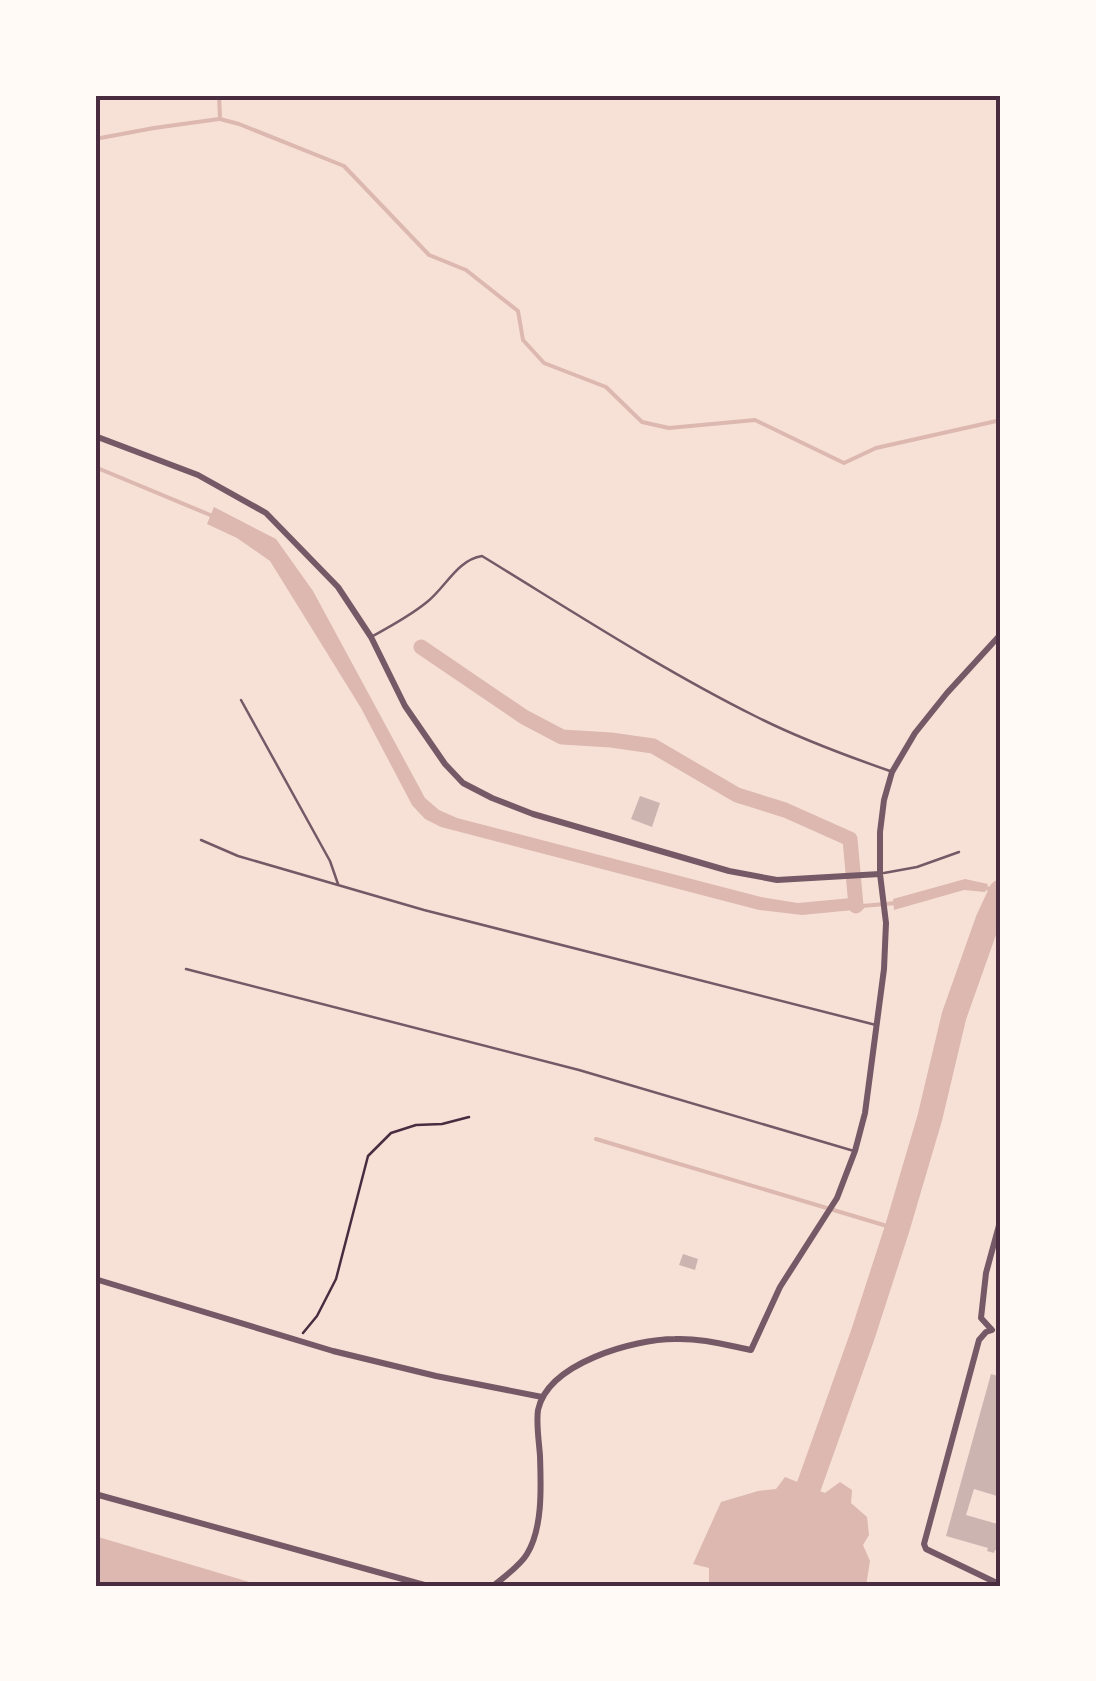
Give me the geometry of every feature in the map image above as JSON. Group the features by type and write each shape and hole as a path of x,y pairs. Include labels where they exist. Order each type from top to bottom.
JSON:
{"street":[{"path":"95,436 198,475 266,512 338,586 370,637 405,706 445,764 463,782 533,814 746,874 778,880 880,874"},
{"path":"493,1586 526,1555 537,1527 538,1413 542,1397 563,1375 585,1361 625,1346 674,1338 751,1350 780,1287 837,1198 865,1112 877,1025 886,923 880,832 892,772 915,733 946,693 1001,634"},
{"path":"997,1331 982,1318 986,1273 1001,1218"},
{"path":"95,1279 334,1351 542,1397"},
{"path":"997,1331 986,1332 980,1340 924,1544 926,1549 1001,1585"},
{"path":"95,1494 428,1586"}],"lane":[{"path":"370,637 430,600 469,558 482,556 754,716 831,751 892,772"},
{"path":"240,700 330,861 338,885"},
{"path":"200,840 238,856 424,910 877,1025"},
{"path":"880,874 917,867 959,852"},
{"path":"186,969 580,1070 855,1151"}],"path":[{"path":"297,1340 316,1316 336,1278 368,1156 391,1133 469,1116"}],"shaded area":[{"path":"214,507 276,539 313,591 425,798 439,810 457,818 761,897 798,903 862,897 864,909 802,915 759,910 441,827 425,819 412,805 361,708 270,561 237,538 207,524"},
{"path":"965,879 988,884 985,892 964,890 894,910 893,899"},
{"path":"785,1477 825,1493 840,1482 852,1490 851,1503 867,1517 869,1535 863,1545 870,1561 866,1586 709,1586 709,1568 693,1564 721,1502 776,1489"},
{"path":"95,1536 263,1586 95,1586"}],"building":[{"path":"640,796 660,803 652,827 631,819"},
{"path":"683,1254 698,1259 695,1270 679,1265"},
{"path":"991,1374 1001,1377 1001,1483 997,1496 974,1489 966,1515 1001,1525 1001,1552 994,1553 946,1536"}],"waterway":[{"path":"219,95 220,119 344,166 429,255 466,270 518,311 523,340 544,363 606,387 642,422 669,428 755,420 844,463 876,448 1001,420"},
{"path":"95,139 219,119"},
{"path":"95,467 215,517"},
{"path":"421,647 524,717 562,737 653,746 737,795 785,810 850,839 856,906"},
{"path":"984,888 1001,890"},
{"path":"799,1514 897,1229 954,1016 1001,892"},
{"path":"862,906 897,903"},
{"path":"596,1139 897,1229"}]}
